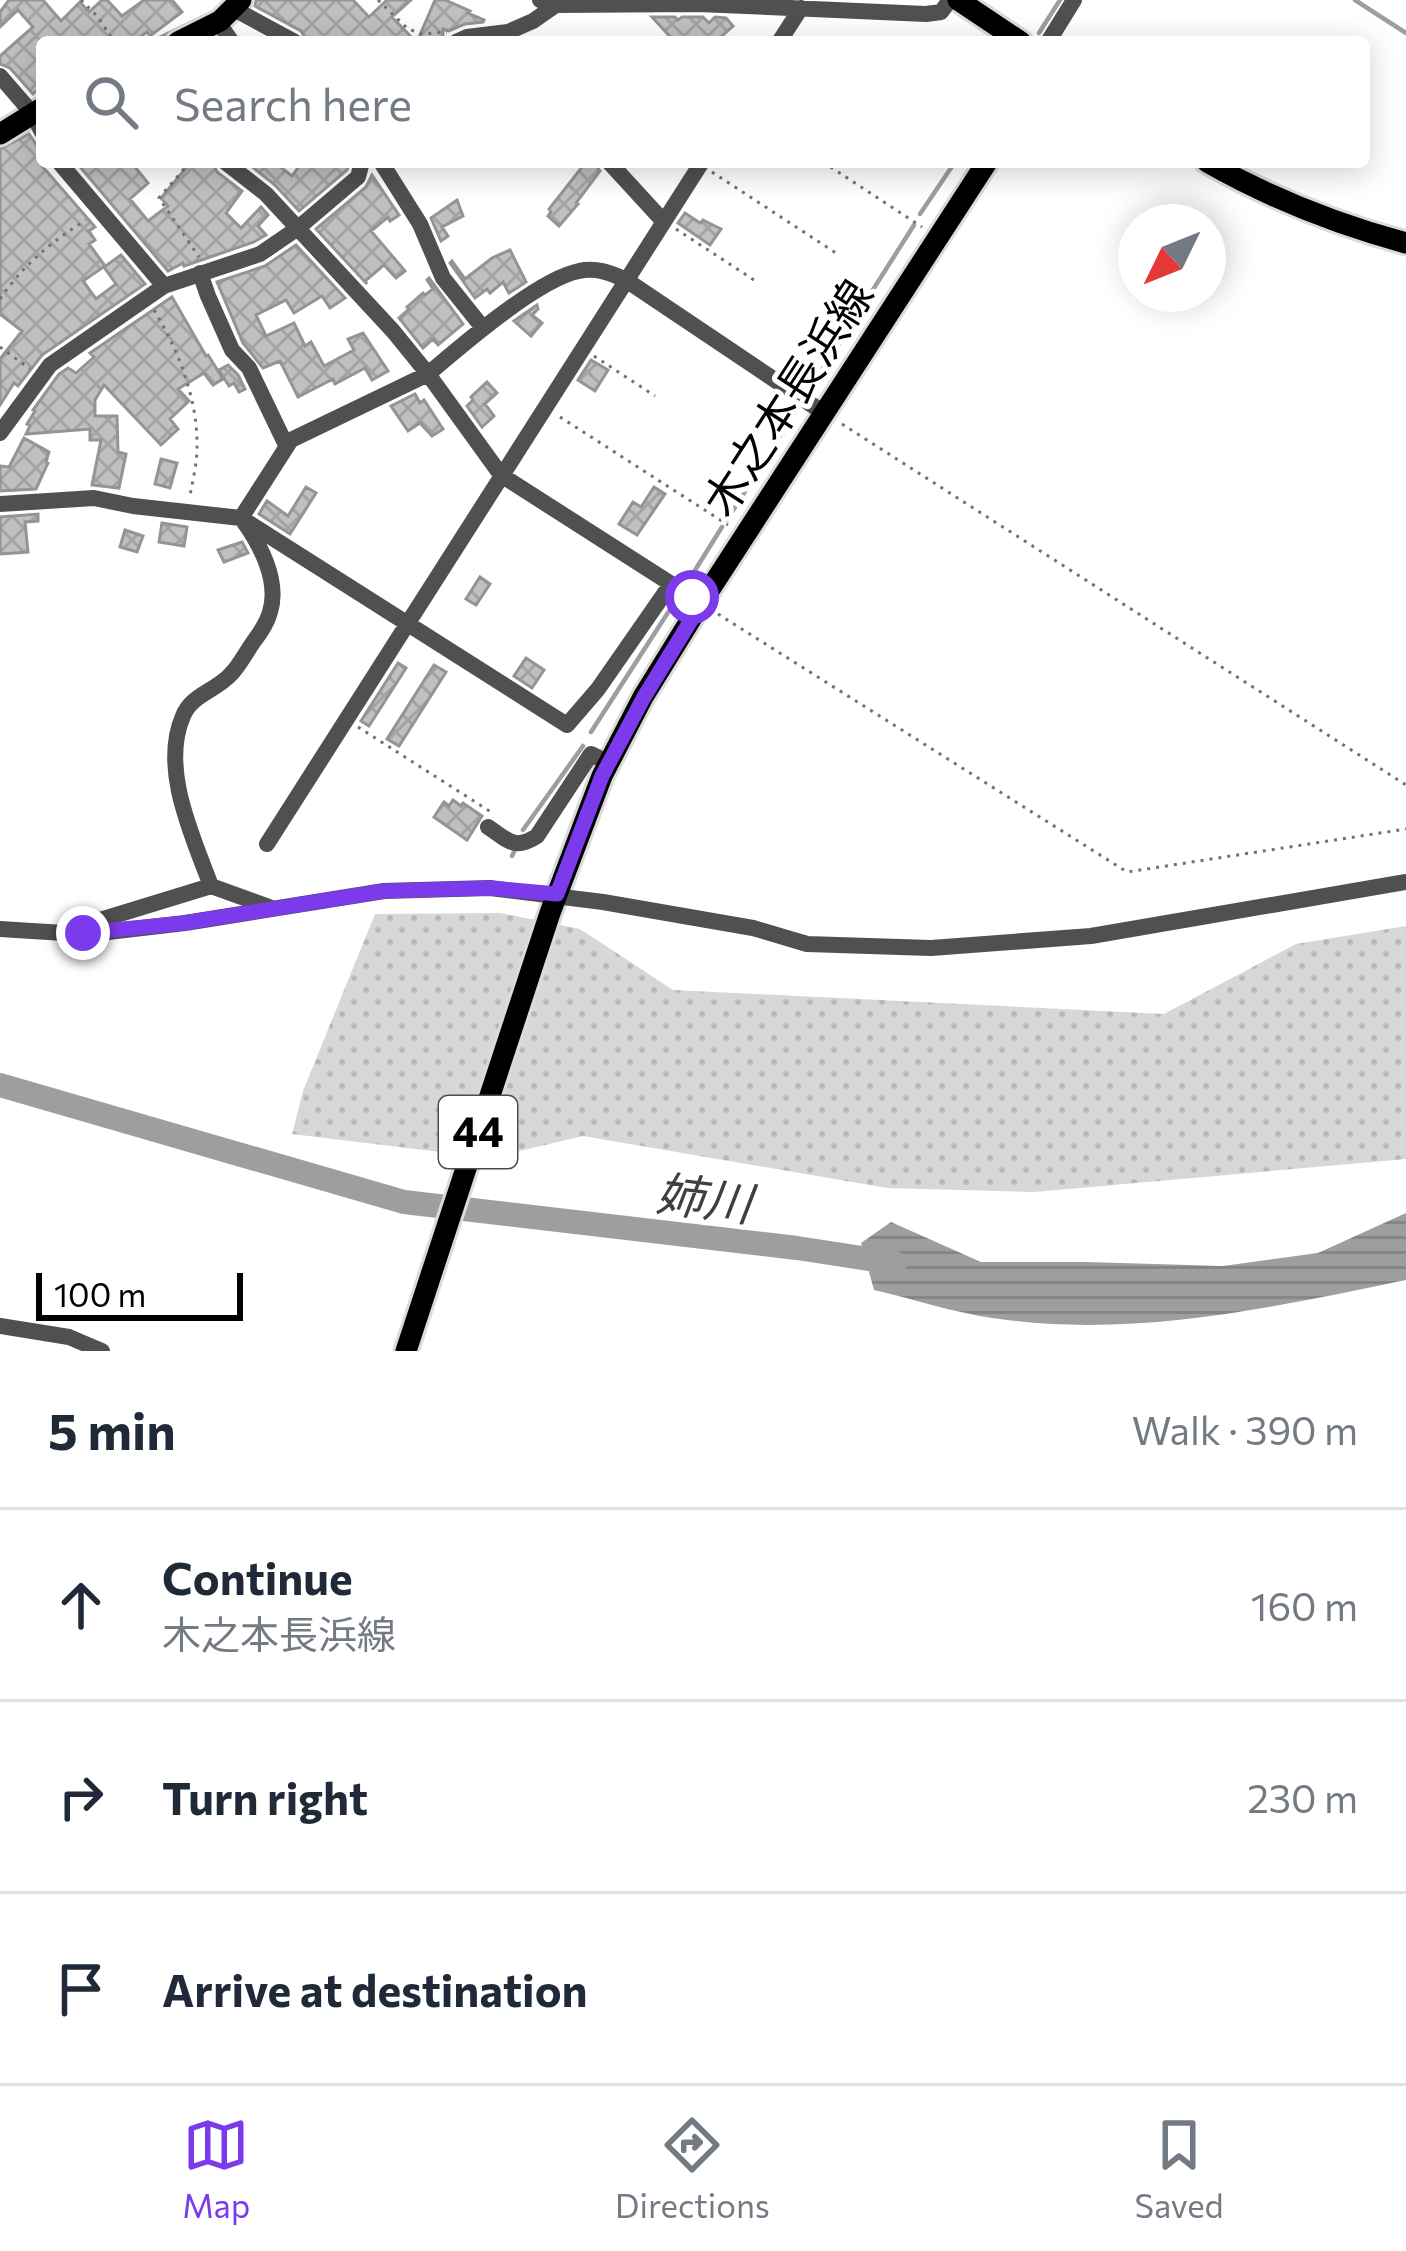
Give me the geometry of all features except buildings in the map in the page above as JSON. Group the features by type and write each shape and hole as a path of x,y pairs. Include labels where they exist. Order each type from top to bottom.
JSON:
{"main road":[{"path":"954,0 1011,36"},
{"path":"187,36 227,9"},
{"path":"0,134 36,119"},
{"name":"木之本長浜線","path":"406,1351 554,904 609,763 701,604 983,168"},
{"path":"1218,168 1262,192 1348,227 1406,243"}],"street":[{"path":"512,36 548,2 700,2 938,14 954,0"},
{"path":"1052,36 1074,0"},
{"path":"783,36 801,8"},
{"path":"227,9 283,36"},
{"path":"0,76 36,115"},
{"path":"64,168 164,286"},
{"path":"233,168 266,194 428,374 502,475 701,604"},
{"path":"0,433 50,365 164,286 260,254 358,177 360,168"},
{"path":"385,168 420,224 443,278 483,328"},
{"path":"614,168 664,222"},
{"path":"267,844 698,168"},
{"path":"241,518 291,440 428,374 483,328 576,271 604,271 626,280 824,412"},
{"path":"204,272 208,296 232,350 249,368 286,445"},
{"path":"0,503 94,498 241,518 567,725 671,584"},
{"path":"211,886 178,795 177,739 182,716 231,674 270,612 272,593 263,555 241,518"},
{"path":"490,820 514,844 525,844 537,836 591,754 609,763"},
{"path":"0,929 64,933 166,926 384,891 490,888 554,904 753,928 807,944 931,948 1091,936 1406,882"},
{"path":"64,933 211,886 275,909"},
{"path":"0,1326 69,1337 102,1351"}],"path":[{"path":"81,0 110,36"},
{"path":"378,0 407,28 420,34 445,30 450,36"},
{"path":"185,168 159,198 204,272"},
{"path":"708,168 839,255"},
{"path":"832,168 913,221"},
{"path":"0,298 19,271 48,244 101,210"},
{"path":"664,222 754,280"},
{"path":"147,298 177,350 193,411 197,450 188,510"},
{"path":"0,347 41,378"},
{"path":"582,349 656,396"},
{"path":"545,407 745,536"},
{"path":"824,412 1406,785"},
{"path":"701,604 1127,872 1406,829"},
{"path":"346,719 490,820"}],"shaded area":[{"path":"500,913 580,929 673,990 1164,1014 1296,944 1406,926 1406,1159 1034,1192 887,1188 583,1136 490,1158 292,1134 303,1091 375,914"},
{"name":"姉川","path":"1406,1213 1406,1280 1252,1310 1148,1323 1044,1324 992,1318 874,1290 861,1243 891,1222 981,1262 1223,1266 1318,1253"}],"waterway":[{"path":"1039,33 1060,0"},
{"path":"1355,0 1406,33"},
{"path":"164,36 216,11"},
{"path":"28,103 36,99"},
{"path":"920,214 951,168"},
{"path":"808,392 914,225"},
{"path":"727,520 800,404"},
{"path":"687,583 722,527"},
{"path":"591,732 678,597"},
{"path":"523,830 583,746"},
{"path":"512,856 514,852"},
{"name":"姉川","path":"0,1085 404,1202 895,1263"}],"route":[{"path":"83,933 184,923 384,891 490,888 557,894 602,776 701,604 692,597"}]}
